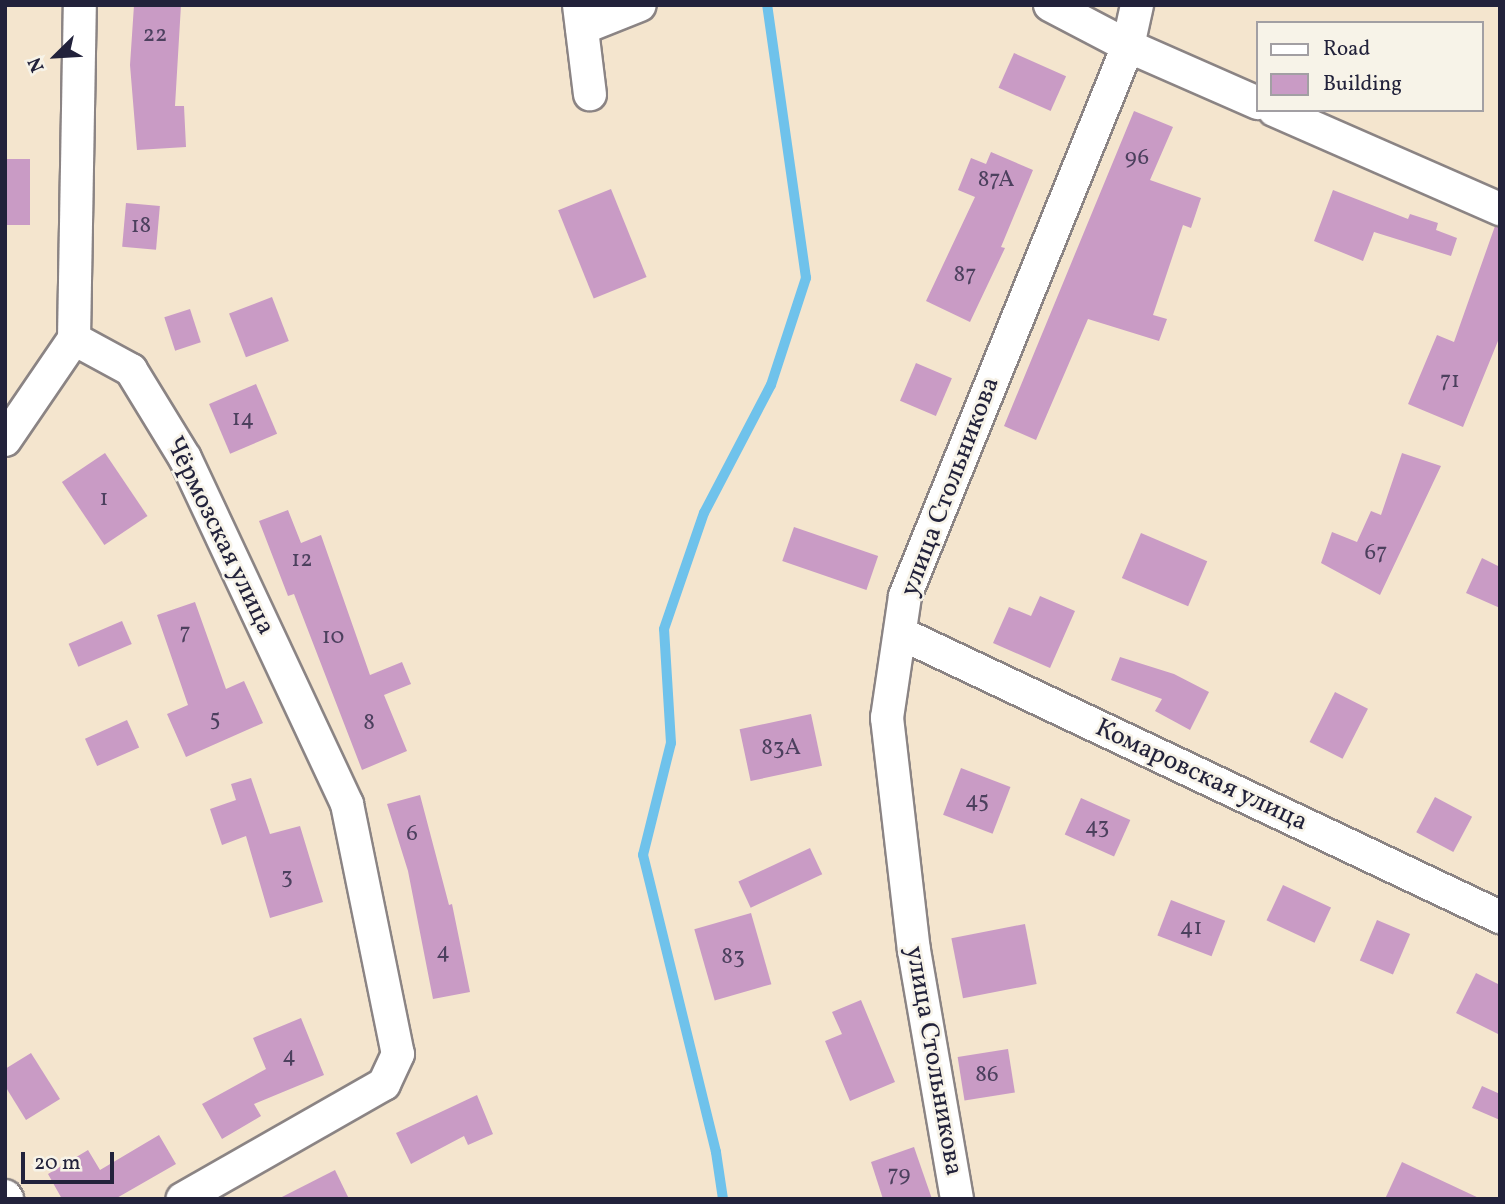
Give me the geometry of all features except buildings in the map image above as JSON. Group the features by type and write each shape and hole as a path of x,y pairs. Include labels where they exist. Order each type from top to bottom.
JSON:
{"street":[{"path":"5,440 74,339 80,5"},
{"path":"590,93 581,16 640,5"},
{"path":"1051,5 1128,46 1256,102"},
{"name":"улица Стольникова","path":"957,1199 914,951 887,718 902,634 905,596 1128,46 1137,5"},
{"path":"1279,112 1500,209"},
{"name":"Чёрмозская улица","path":"74,339 131,370 185,458 347,804 398,1054 384,1084 182,1199"},
{"name":"Комаровская улица","path":"902,634 1500,917"}],"waterway":[{"path":"723,1199 716,1152 643,855 671,743 664,629 704,513 771,385 806,278 767,5"}]}
